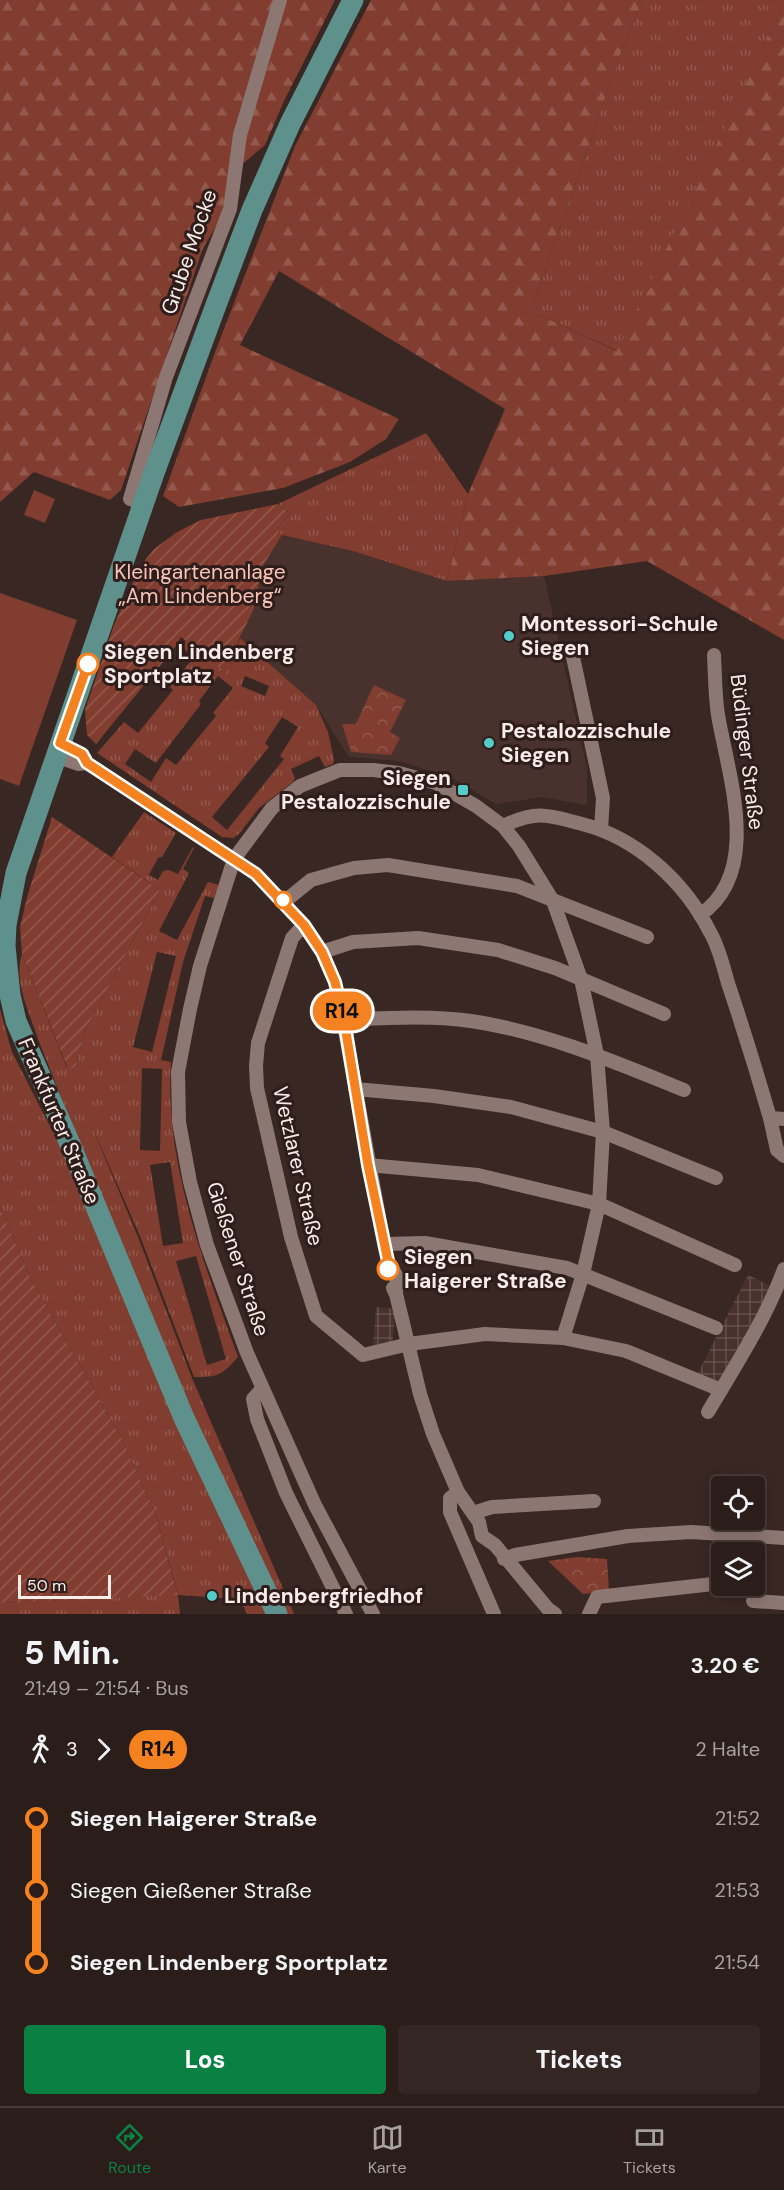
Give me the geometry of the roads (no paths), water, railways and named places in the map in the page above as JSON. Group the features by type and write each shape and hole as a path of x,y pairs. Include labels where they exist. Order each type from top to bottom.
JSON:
{"main road":[{"name":"Frankfurter Straße","path":"277,1614 184,1418 16,1021 6,967 6,925 16,873 154,473 212,315 252,210 290,124 353,0"}],"street":[{"name":"Grube Mocke","path":"144,504 130,499 166,377 230,209 240,135 280,0"},
{"name":"Büdinger Straße","path":"700,915 711,908 722,893 733,867 737,842 737,818 718,712 714,655"},
{"path":"573,657 603,798 601,829"},
{"path":"58,749 78,764 87,763 256,874 304,925 322,952 335,982 344,1020 368,1165 384,1244 388,1261 397,1277 396,1294 420,1394 433,1434 458,1492 476,1517 490,1530 495,1545 504,1559 548,1610 555,1614"},
{"name":"Gießener Straße","path":"373,1614 315,1505 261,1389 207,1245 190,1182 179,1122 178,1072 190,1009 200,966 234,859 272,808 300,786 340,770 399,772 436,783 476,806 503,826 519,846 553,901 581,979 597,1055 603,1132 599,1204 583,1274 563,1338"},
{"path":"503,826 518,819 542,814 601,829 620,838 645,855 670,877 712,934 770,1118 777,1150 784,1156"},
{"path":"284,902 311,880 354,867 388,865 517,886 647,937"},
{"name":"Wetzlarer Straße","path":"304,925 292,938 258,1043 256,1066 257,1088 291,1237 316,1316 363,1356 409,1344"},
{"path":"322,952 353,942 418,938 498,950 555,968 664,1014"},
{"path":"344,1020 405,1017 471,1021 535,1035 597,1055 684,1090"},
{"path":"356,1089 434,1096 511,1107 603,1132 716,1178"},
{"path":"770,1118 784,1119"},
{"path":"368,1165 478,1175 599,1204 735,1265"},
{"path":"384,1244 425,1243 567,1268 716,1328"},
{"path":"708,1412 754,1332 784,1269"},
{"path":"409,1344 485,1334 563,1338 626,1351 721,1390"},
{"path":"261,1389 253,1399 256,1419 286,1494 346,1614"},
{"path":"458,1492 450,1498 450,1512 494,1614"},
{"path":"476,1517 492,1507 594,1502"},
{"path":"504,1559 515,1555 628,1536 691,1532 784,1538"},
{"path":"589,1614 597,1597 711,1584"},
{"path":"753,1601 784,1603"}],"place":[{"name":"Montessori-Schule Siegen","path":"509,636"},
{"name":"Siegen Lindenberg Sportplatz","path":"88,664"},
{"name":"Pestalozzischule Siegen","path":"489,743"},
{"name":"Siegen Pestalozzischule","path":"463,790"},
{"name":"Siegen Haigerer Straße","path":"388,1269"},
{"name":"Lindenbergfriedhof","path":"212,1596"}],"park label":[{"name":"Kleingartenanlage „Am Lindenberg“","path":"200,584"}]}
